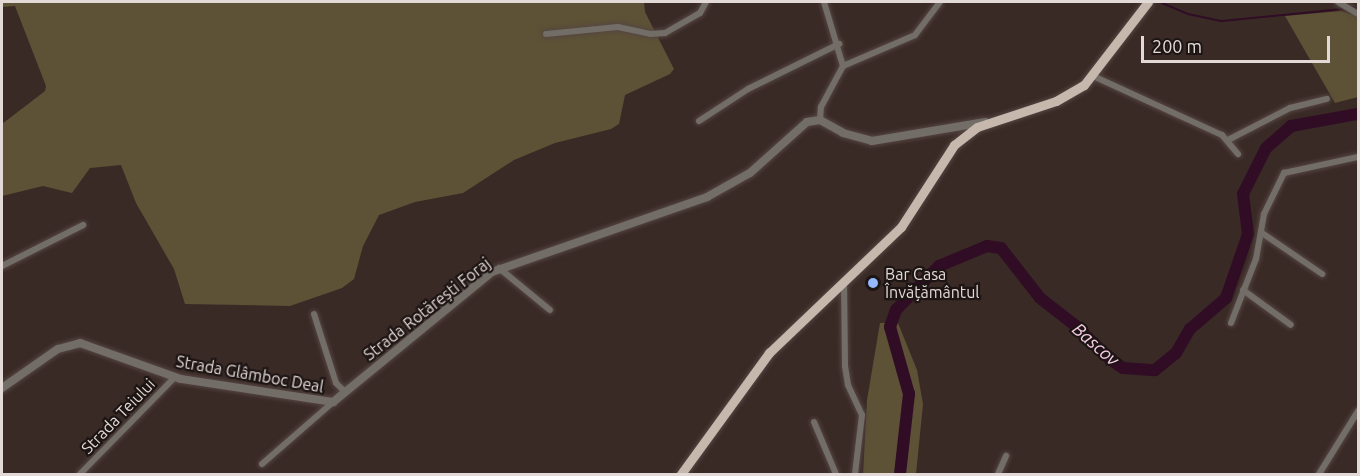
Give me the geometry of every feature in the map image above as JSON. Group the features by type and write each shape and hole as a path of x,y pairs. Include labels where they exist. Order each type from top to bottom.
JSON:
{"highway":[{"path":"681,474 758,366 901,227 954,145 987,122 1056,101 1093,76 1148,2"}],"street":[{"path":"546,34 618,27 650,34 665,33 694,18 706,2"},
{"path":"824,2 839,44 843,66"},
{"path":"940,2 915,35 843,66 821,106 820,120 843,133 872,141 953,129 969,123 987,122"},
{"path":"1338,2 1359,14"},
{"path":"699,121 748,89 839,44"},
{"path":"1093,76 1228,140 1238,154"},
{"path":"1228,140 1290,108 1327,99"},
{"name":"Strada Rotărești Foraj","path":"261,464 345,392 499,268 568,248 624,223 707,197 750,173 801,126 820,120"},
{"path":"953,129 954,145"},
{"path":"1231,322 1263,233 1264,214 1284,173 1359,157"},
{"path":"2,266 83,225"},
{"path":"1263,233 1322,274"},
{"path":"499,268 550,310"},
{"path":"844,282 845,366 848,385 862,415 855,474"},
{"path":"1243,290 1291,326"},
{"path":"314,314 336,383 345,392"},
{"name":"Strada Glâmboc Deal","path":"2,388 70,343 89,346 175,377 333,402"},
{"name":"Strada Teiului","path":"80,474 175,377"},
{"path":"1319,474 1359,411"},
{"path":"814,422 836,474"},
{"path":"998,474 1006,456"}],"shaded area":[{"path":"2,2 644,2 645,12 674,69 670,74 625,95 619,124 611,129 555,143 514,160 463,193 415,202 379,215 363,246 354,279 342,288 290,306 185,304 174,269 136,203 121,165 90,168 72,193 43,186 2,196 2,124 45,91 46,86 15,6 2,7"},
{"path":"1341,11 1358,16 1358,97 1335,103 1285,16"},
{"path":"880,323 898,323 917,370 923,404 916,474 863,474 867,400"}],"waterway":[{"path":"1162,3 1188,14 1222,21 1342,9"},
{"path":"1352,7 1358,8"},
{"name":"Bascov","path":"900,474 909,394 890,327 896,310 939,266 987,246 1001,248 1040,298 1076,326 1111,360 1123,368 1155,370 1176,353 1190,329 1226,298 1248,234 1243,194 1266,148 1291,126 1358,114"}],"place":[{"name":"Bar Casa Învățământul","path":"873,283"}]}
